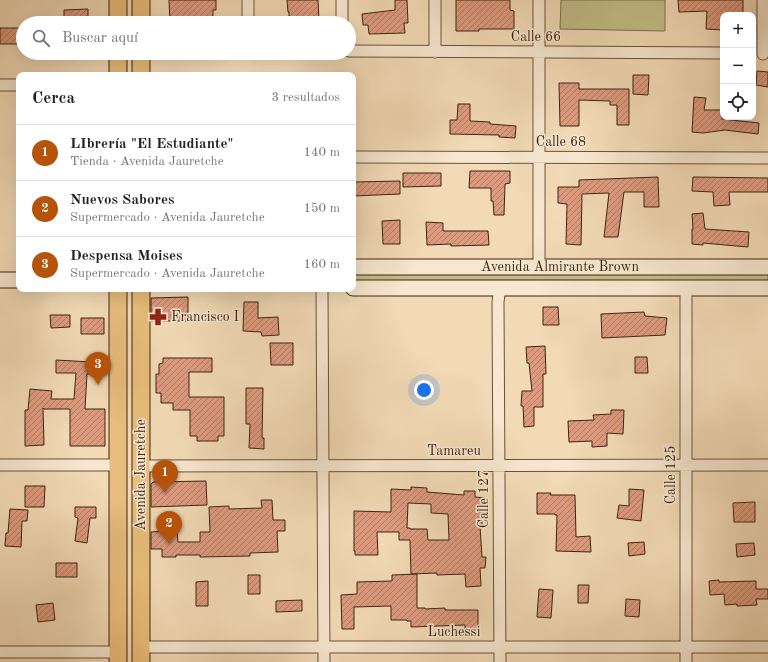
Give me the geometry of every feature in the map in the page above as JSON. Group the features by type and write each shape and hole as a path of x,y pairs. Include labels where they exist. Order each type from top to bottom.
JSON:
{"main road":[{"path":"118,0 118,16"},
{"path":"141,0 141,16"},
{"path":"118,60 118,72"},
{"path":"141,60 141,72"},
{"name":"Avenida Almirante Brown","path":"356,267 768,267"},
{"path":"0,280 16,280"},
{"name":"Avenida Almirante Brown","path":"356,288 768,288"},
{"name":"Avenida Jauretche","path":"118,292 118,657"},
{"name":"Avenida Jauretche","path":"141,292 141,655"}],"street":[{"path":"248,0 248,16"},
{"path":"342,0 342,16"},
{"path":"435,0 435,52"},
{"path":"539,0 539,268"},
{"path":"761,54 763,0"},
{"name":"Calle 66","path":"356,52 720,53"},
{"path":"0,85 16,85"},
{"name":"Calle 68","path":"356,157 768,158"},
{"name":"Calle 127","path":"500,288 498,302 500,662"},
{"name":"Calle 125","path":"686,288 686,662"},
{"path":"322,292 324,662"},
{"path":"0,465 118,465"},
{"name":"Tamareu","path":"141,466 768,466"},
{"name":"Luchessi","path":"141,655 324,647 768,647"},
{"path":"0,652 118,657"}],"shaded area":[{"path":"561,0 665,0 665,31 560,29"},
{"path":"356,274 768,274 768,283 356,283"}],"building":[{"path":"169,0 216,0 216,10 213,10 213,16 170,16"},
{"path":"287,0 318,0 319,16 289,16"},
{"path":"395,0 407,0 408,23 404,23 405,33 369,34 368,25 363,25 362,14 395,10"},
{"path":"456,0 510,0 510,10 514,11 514,29 479,29 479,31 456,31"},
{"path":"678,0 743,0 743,12 720,12 720,30 706,29 707,11 679,12"},
{"path":"88,9 88,16 64,16 64,10"},
{"path":"0,28 16,28 16,44 0,44"},
{"path":"757,71 768,72 768,87 756,85"},
{"path":"633,75 649,75 648,95 633,94"},
{"path":"559,83 579,83 579,89 629,89 629,125 617,125 617,105 610,105 610,101 579,100 579,126 560,126"},
{"path":"694,97 706,98 704,110 720,110 720,120 759,123 758,134 725,130 703,133 692,132"},
{"path":"458,104 470,104 470,121 516,126 515,138 499,137 499,135 450,134 450,120 457,120"},
{"path":"470,171 510,171 510,183 505,184 504,215 494,215 493,201 491,201 491,188 469,188"},
{"path":"403,173 441,173 441,186 403,187"},
{"path":"658,177 659,207 644,207 644,192 624,192 618,237 604,237 609,193 582,194 581,245 566,244 567,204 558,203 558,187 579,187 579,180"},
{"path":"693,177 768,178 768,192 729,192 730,205 714,206 713,192 692,191"},
{"path":"400,181 400,194 356,196 356,182"},
{"path":"703,213 705,229 749,232 748,247 703,243 703,245 692,244 692,214"},
{"path":"400,220 400,244 383,244 382,221"},
{"path":"426,222 443,223 443,231 488,231 489,245 427,245"},
{"path":"188,297 188,321 151,321 151,298"},
{"path":"244,302 258,302 258,318 278,317 279,335 262,336 261,332 243,331"},
{"path":"543,307 558,307 559,325 543,325"},
{"path":"644,312 645,316 667,318 665,335 602,338 601,314"},
{"path":"50,315 70,315 70,327 51,328"},
{"path":"81,318 104,318 104,334 81,334"},
{"path":"270,343 293,343 293,365 271,365"},
{"path":"545,346 546,374 543,374 543,407 534,407 534,426 524,427 523,406 521,406 522,391 532,391 526,347"},
{"path":"635,357 647,357 648,373 635,373"},
{"path":"163,358 212,358 212,372 189,372 189,397 224,397 224,436 218,436 218,441 197,441 197,436 190,436 190,410 173,410 173,403 161,403 161,393 156,393 156,374 159,374 159,364 163,363"},
{"path":"56,360 91,362 90,374 87,374 85,409 105,409 105,446 70,446 70,409 43,408 44,445 25,446 25,410 28,410 30,389 52,391 51,399 74,399 76,373 56,373"},
{"path":"246,388 263,388 262,438 264,438 264,449 249,448 250,424 246,424"},
{"path":"611,410 624,410 623,434 607,433 607,446 592,447 592,441 569,442 568,421 594,420 593,415 611,414"},
{"path":"206,481 207,505 151,507 151,484 153,482"},
{"path":"25,486 45,486 44,507 25,507"},
{"path":"411,487 427,488 427,492 464,495 464,491 475,491 475,497 485,498 485,513 482,513 482,526 480,526 482,557 486,557 485,568 480,568 481,586 466,587 465,574 411,574 410,540 399,540 399,532 377,532 378,555 355,555 354,511 391,512 391,489 411,490","holes":["408,503 431,504 431,513 448,514 449,540 428,540 427,529 407,528"]},
{"path":"629,489 644,490 641,521 617,518 619,505 629,506"},
{"path":"537,493 551,493 550,495 575,495 576,537 590,536 591,552 556,551 557,515 537,514"},
{"path":"261,500 272,500 273,520 285,520 285,531 277,531 278,552 250,553 250,556 200,557 200,555 176,555 176,557 162,557 162,549 151,549 151,532 177,530 178,542 200,542 200,532 210,532 209,507 229,506 229,509 262,508"},
{"path":"755,502 755,522 734,522 733,503"},
{"path":"75,507 96,507 96,518 90,518 87,543 75,541 78,518 75,517"},
{"path":"10,509 28,510 27,521 22,521 21,547 5,546 6,533 8,533"},
{"path":"644,542 645,554 629,556 628,543"},
{"path":"754,543 755,555 737,557 736,544"},
{"path":"56,563 77,563 77,577 56,577"},
{"path":"417,574 417,608 478,610 478,631 465,630 465,625 411,627 411,621 391,620 391,606 354,607 354,629 342,629 341,595 357,594 357,582 392,581 392,575"},
{"path":"248,575 260,575 260,594 248,594"},
{"path":"719,580 719,582 756,581 756,589 768,589 768,599 756,599 757,605 725,605 724,594 710,595 709,581"},
{"path":"208,581 208,606 196,606 196,582"},
{"path":"578,585 589,585 588,603 578,603"},
{"path":"539,589 553,590 551,618 537,617"},
{"path":"626,599 640,600 639,617 625,616"},
{"path":"302,600 302,611 276,612 276,601"},
{"path":"53,603 55,620 38,622 36,605"}],"place":[{"name":"Francisco I","path":"158,317"},
{"name":"Despensa Moises","path":"98,385"},
{"name":"LIbrería \"El Estudiante\"","path":"165,493"},
{"name":"Nuevos Sabores","path":"169,544"}]}
